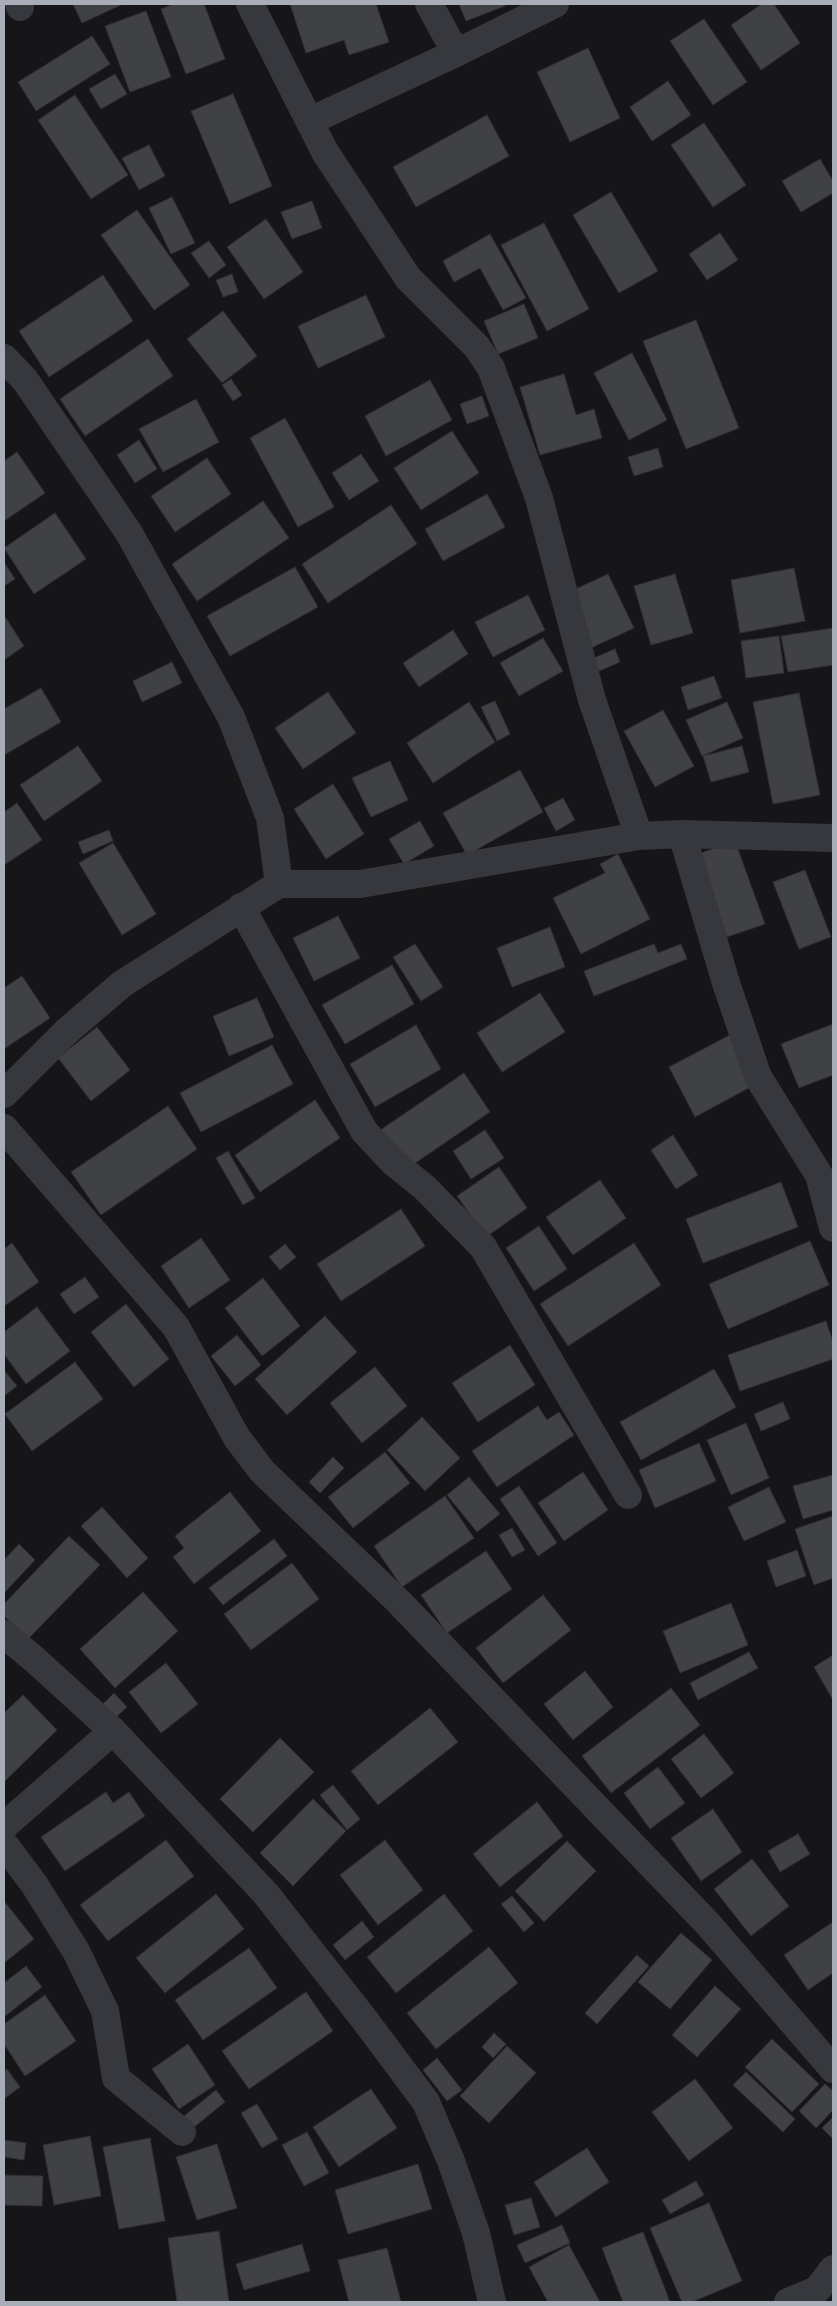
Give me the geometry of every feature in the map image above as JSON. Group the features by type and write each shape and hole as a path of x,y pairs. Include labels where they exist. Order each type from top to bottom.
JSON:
{"street":[{"path":"250,4 325,152 408,278 477,347 491,368 539,498 592,700 639,836"},
{"path":"429,4 456,53"},
{"path":"310,121 456,53 555,4"},
{"path":"4,358 25,380 129,533 232,717 270,818 279,884"},
{"path":"682,834 726,983 758,1077 819,1176 833,1228"},
{"path":"4,1094 67,1031 122,984 279,884 360,884 639,836 682,834 833,838"},
{"path":"241,907 364,1131 393,1162 425,1188 484,1247 628,1495"},
{"path":"4,1128 176,1327 237,1438 262,1471 399,1602 708,1924 833,2069"},
{"path":"4,1634 113,1731 266,1894 426,2102 451,2161 476,2233 492,2302"},
{"path":"4,1826 113,1731"},
{"path":"4,1844 34,1884 76,1951 105,2012 116,2078 182,2132"},
{"path":"788,2302 816,2290 833,2269"}],"building":[{"path":"73,4 123,4 82,23"},
{"path":"174,4 204,4 225,59 186,74 161,9"},
{"path":"290,4 376,4 389,42 349,55 344,40 306,53"},
{"path":"459,4 504,4 505,6 466,21"},
{"path":"762,4 774,4 800,43 761,70 731,25"},
{"path":"146,11 171,77 130,92 105,26"},
{"path":"704,19 747,82 713,105 670,41"},
{"path":"92,36 110,64 36,111 18,82"},
{"path":"588,48 620,118 570,142 537,72"},
{"path":"115,74 127,94 101,109 89,89"},
{"path":"668,81 691,115 652,141 630,107"},
{"path":"233,94 272,186 230,204 191,111"},
{"path":"75,95 128,175 91,199 38,120"},
{"path":"487,115 509,156 416,207 393,167"},
{"path":"704,123 746,185 713,207 671,145"},
{"path":"149,145 165,176 139,190 122,158"},
{"path":"820,159 833,181 833,193 801,212 782,181"},
{"path":"611,192 658,271 619,293 573,215"},
{"path":"172,197 195,243 171,254 149,208"},
{"path":"312,201 322,228 292,239 281,212"},
{"path":"137,210 190,285 154,310 101,235"},
{"path":"266,219 303,272 264,299 227,247"},
{"path":"544,223 589,309 547,331 501,245"},
{"path":"720,233 738,260 707,280 689,254"},
{"path":"490,234 526,298 503,310 480,268 454,282 443,261"},
{"path":"209,241 226,265 209,278 191,253"},
{"path":"232,274 238,292 223,297 216,280"},
{"path":"103,275 133,321 49,377 19,331"},
{"path":"366,295 385,337 318,368 298,326"},
{"path":"524,304 538,338 498,354 484,321"},
{"path":"223,311 257,356 222,383 187,339"},
{"path":"696,320 739,428 686,449 643,341"},
{"path":"148,339 173,376 85,436 60,399"},
{"path":"632,353 667,420 629,440 594,373"},
{"path":"564,374 576,415 594,409 602,438 540,455 520,387"},
{"path":"231,379 242,395 233,401 222,385"},
{"path":"430,380 452,420 386,456 365,416"},
{"path":"482,396 489,416 467,424 460,404"},
{"path":"196,399 219,442 163,472 139,429"},
{"path":"285,418 334,507 298,527 250,438"},
{"path":"452,431 479,473 421,510 394,468"},
{"path":"139,440 157,469 135,483 117,455"},
{"path":"658,448 663,467 634,476 628,457"},
{"path":"17,452 45,493 4,521 4,461"},
{"path":"361,454 379,481 349,500 332,473"},
{"path":"207,458 231,494 175,532 151,496"},
{"path":"487,494 505,527 443,561 425,529"},
{"path":"263,501 289,538 197,601 172,564"},
{"path":"391,505 417,544 328,603 302,564"},
{"path":"55,513 86,559 34,594 4,548"},
{"path":"4,562 15,579 4,586"},
{"path":"295,567 318,607 230,656 207,616"},
{"path":"794,568 805,621 740,633 731,580"},
{"path":"608,574 634,628 591,648 565,594"},
{"path":"675,574 693,633 651,645 634,586"},
{"path":"528,595 545,630 493,657 475,622"},
{"path":"4,615 24,646 4,660"},
{"path":"833,628 833,665 788,672 781,636"},
{"path":"453,630 468,654 419,687 403,663"},
{"path":"779,636 784,673 746,678 741,641"},
{"path":"543,638 563,671 519,696 500,663"},
{"path":"615,649 620,662 599,671 594,658"},
{"path":"172,662 182,683 142,702 133,681"},
{"path":"714,676 722,698 688,710 681,687"},
{"path":"41,688 61,722 4,755 4,709"},
{"path":"328,692 356,733 303,769 275,728"},
{"path":"799,693 820,795 773,804 753,702"},
{"path":"495,701 510,734 497,741 481,707"},
{"path":"469,702 495,742 433,783 407,743"},
{"path":"727,702 743,738 702,756 686,720"},
{"path":"663,710 694,766 655,787 624,731"},
{"path":"78,746 102,781 44,821 20,785"},
{"path":"742,746 749,772 711,782 703,756"},
{"path":"390,761 408,800 371,817 352,778"},
{"path":"520,770 543,812 467,855 443,813"},
{"path":"333,784 364,834 326,859 294,809"},
{"path":"563,798 575,820 556,831 544,808"},
{"path":"17,803 42,840 4,865 4,812"},
{"path":"420,821 434,846 404,864 389,839"},
{"path":"109,830 113,841 83,854 78,842"},
{"path":"735,841 765,924 727,937 698,854"},
{"path":"113,843 156,914 122,935 79,863"},
{"path":"618,854 650,919 581,954 553,898 605,873 600,864"},
{"path":"805,870 831,937 799,949 773,882"},
{"path":"338,916 360,958 314,981 293,938"},
{"path":"550,927 565,967 512,987 497,948"},
{"path":"415,944 443,987 421,1001 393,957"},
{"path":"654,944 658,953 681,944 687,959 594,996 584,971"},
{"path":"392,965 414,1004 345,1044 322,1005"},
{"path":"22,976 50,1018 4,1049 4,988"},
{"path":"540,993 565,1032 502,1072 477,1033"},
{"path":"257,998 274,1037 229,1056 213,1016"},
{"path":"833,1024 833,1075 799,1088 781,1044"},
{"path":"416,1025 441,1069 375,1107 350,1064"},
{"path":"97,1027 130,1070 91,1101 58,1058"},
{"path":"730,1035 756,1084 695,1117 669,1067"},
{"path":"272,1045 293,1084 201,1132 180,1093"},
{"path":"464,1073 490,1112 405,1170 379,1131"},
{"path":"315,1100 340,1138 260,1192 235,1155"},
{"path":"168,1106 197,1149 101,1215 71,1172"},
{"path":"485,1130 504,1158 471,1179 453,1151"},
{"path":"673,1135 698,1175 676,1189 651,1150"},
{"path":"228,1151 255,1198 243,1205 216,1158"},
{"path":"499,1167 527,1208 486,1237 457,1196"},
{"path":"600,1180 626,1218 573,1255 546,1217"},
{"path":"781,1182 798,1227 703,1263 686,1219"},
{"path":"401,1209 425,1246 341,1301 317,1264"},
{"path":"539,1226 567,1269 534,1291 506,1248"},
{"path":"201,1238 230,1280 189,1308 161,1266"},
{"path":"810,1241 829,1285 728,1329 709,1284"},
{"path":"12,1243 39,1282 4,1306 4,1249"},
{"path":"634,1243 661,1285 568,1346 540,1304"},
{"path":"285,1244 296,1257 280,1270 269,1257"},
{"path":"85,1277 99,1297 74,1314 60,1294"},
{"path":"263,1278 300,1326 262,1356 225,1308"},
{"path":"126,1304 169,1359 134,1387 91,1332"},
{"path":"37,1307 70,1351 26,1384 4,1354 4,1332"},
{"path":"325,1316 357,1352 287,1415 255,1379"},
{"path":"826,1321 833,1342 833,1359 740,1391 728,1355"},
{"path":"237,1335 261,1365 235,1386 211,1356"},
{"path":"510,1345 535,1385 478,1422 452,1383"},
{"path":"75,1362 103,1399 32,1451 5,1414"},
{"path":"375,1367 407,1406 362,1443 330,1403"},
{"path":"714,1369 736,1407 641,1460 620,1422"},
{"path":"4,1370 17,1386 4,1396"},
{"path":"783,1402 790,1419 761,1431 754,1414"},
{"path":"538,1406 547,1420 559,1412 574,1435 497,1487 472,1451"},
{"path":"422,1417 460,1458 425,1491 387,1450"},
{"path":"746,1423 769,1478 731,1495 707,1440"},
{"path":"699,1443 716,1481 655,1508 639,1470"},
{"path":"385,1452 410,1483 353,1528 328,1497"},
{"path":"333,1457 344,1468 320,1493 309,1482"},
{"path":"583,1472 608,1510 564,1541 538,1503"},
{"path":"833,1475 833,1510 803,1519 793,1486"},
{"path":"469,1477 500,1514 477,1532 447,1495"},
{"path":"519,1486 557,1543 538,1556 500,1499"},
{"path":"769,1487 786,1522 744,1541 728,1507"},
{"path":"230,1492 261,1531 194,1584 173,1557 184,1548 175,1536"},
{"path":"445,1496 474,1538 402,1587 374,1546"},
{"path":"102,1507 148,1558 127,1578 81,1526"},
{"path":"833,1516 833,1578 814,1585 795,1529"},
{"path":"512,1528 525,1550 512,1557 499,1535"},
{"path":"69,1536 100,1565 28,1639 4,1616 4,1604"},
{"path":"274,1539 287,1556 223,1605 209,1588"},
{"path":"19,1544 35,1560 4,1593 4,1560"},
{"path":"797,1550 806,1576 776,1587 767,1561"},
{"path":"486,1551 512,1589 447,1633 421,1595"},
{"path":"292,1563 319,1599 251,1650 224,1614"},
{"path":"143,1592 178,1631 115,1688 80,1649"},
{"path":"543,1595 571,1630 503,1683 476,1648"},
{"path":"731,1603 748,1645 680,1673 663,1631"},
{"path":"749,1652 758,1668 698,1700 690,1683"},
{"path":"833,1655 833,1700 814,1667"},
{"path":"166,1663 198,1704 161,1733 129,1692"},
{"path":"585,1671 613,1707 573,1740 544,1704"},
{"path":"671,1688 700,1725 611,1793 582,1756"},
{"path":"114,1693 127,1707 114,1719 101,1706"},
{"path":"23,1695 57,1730 4,1782 4,1713"},
{"path":"430,1708 458,1742 378,1805 351,1771"},
{"path":"704,1734 734,1773 701,1798 671,1759"},
{"path":"280,1738 314,1772 253,1832 220,1799"},
{"path":"658,1767 685,1803 650,1829 624,1793"},
{"path":"333,1785 360,1819 347,1830 320,1795"},
{"path":"106,1792 113,1803 129,1792 145,1816 65,1871 41,1837"},
{"path":"313,1799 346,1831 293,1886 260,1853"},
{"path":"537,1802 563,1836 500,1887 473,1854"},
{"path":"713,1809 742,1852 701,1881 671,1838"},
{"path":"798,1834 810,1854 780,1872 768,1851"},
{"path":"166,1840 194,1876 108,1941 80,1905"},
{"path":"385,1840 423,1890 378,1925 340,1875"},
{"path":"567,1841 596,1871 544,1922 515,1891"},
{"path":"752,1859 789,1906 751,1936 714,1889"},
{"path":"216,1894 244,1929 165,1993 136,1958"},
{"path":"444,1894 473,1931 396,1993 367,1957"},
{"path":"512,1896 534,1923 524,1932 501,1904"},
{"path":"4,1901 34,1939 4,1963"},
{"path":"362,1921 374,1937 345,1960 333,1945"},
{"path":"833,1922 833,1973 808,1990 784,1955"},
{"path":"681,1933 712,1960 670,2009 638,1982"},
{"path":"489,1947 518,1983 436,2049 407,2013"},
{"path":"249,1948 277,1988 203,2040 175,2000"},
{"path":"637,1955 649,1966 597,2024 585,2013"},
{"path":"26,1966 42,1987 4,2017 4,1983"},
{"path":"715,1986 741,2009 697,2057 672,2035"},
{"path":"306,1992 333,2031 249,2089 222,2051"},
{"path":"45,1995 76,2041 25,2076 4,2044 4,2024"},
{"path":"494,2033 506,2044 493,2058 482,2047"},
{"path":"772,2039 819,2084 792,2112 745,2067"},
{"path":"188,2044 215,2085 179,2109 152,2069"},
{"path":"507,2046 536,2073 489,2123 460,2096"},
{"path":"437,2058 462,2090 447,2101 423,2070"},
{"path":"7,2069 20,2087 4,2099 4,2072"},
{"path":"746,2072 795,2119 783,2132 733,2085"},
{"path":"695,2079 733,2128 689,2161 652,2112"},
{"path":"825,2084 833,2091 833,2110 816,2128 799,2111"},
{"path":"371,2089 397,2128 339,2167 313,2127"},
{"path":"216,2090 225,2102 193,2128 184,2116"},
{"path":"257,2104 278,2139 262,2148 241,2113"},
{"path":"833,2117 833,2139 822,2128"},
{"path":"307,2132 329,2173 304,2186 282,2145"},
{"path":"90,2136 101,2196 54,2205 43,2145"},
{"path":"150,2138 165,2221 119,2229 103,2147"},
{"path":"4,2140 26,2143 24,2160 4,2157"},
{"path":"217,2144 237,2208 197,2220 176,2157"},
{"path":"587,2148 609,2182 556,2217 534,2182"},
{"path":"418,2164 432,2209 348,2234 335,2190"},
{"path":"4,2175 43,2176 42,2206 4,2205"},
{"path":"696,2181 704,2195 670,2214 662,2200"},
{"path":"531,2198 540,2227 514,2235 505,2205"},
{"path":"709,2203 742,2281 692,2302 682,2302 650,2228"},
{"path":"562,2225 570,2243 525,2263 517,2245"},
{"path":"219,2231 229,2302 177,2302 168,2238"},
{"path":"643,2232 670,2302 623,2302 602,2248"},
{"path":"302,2244 310,2271 244,2290 236,2264"},
{"path":"569,2245 600,2302 548,2302 529,2267"},
{"path":"387,2248 401,2302 349,2302 338,2260"}]}
